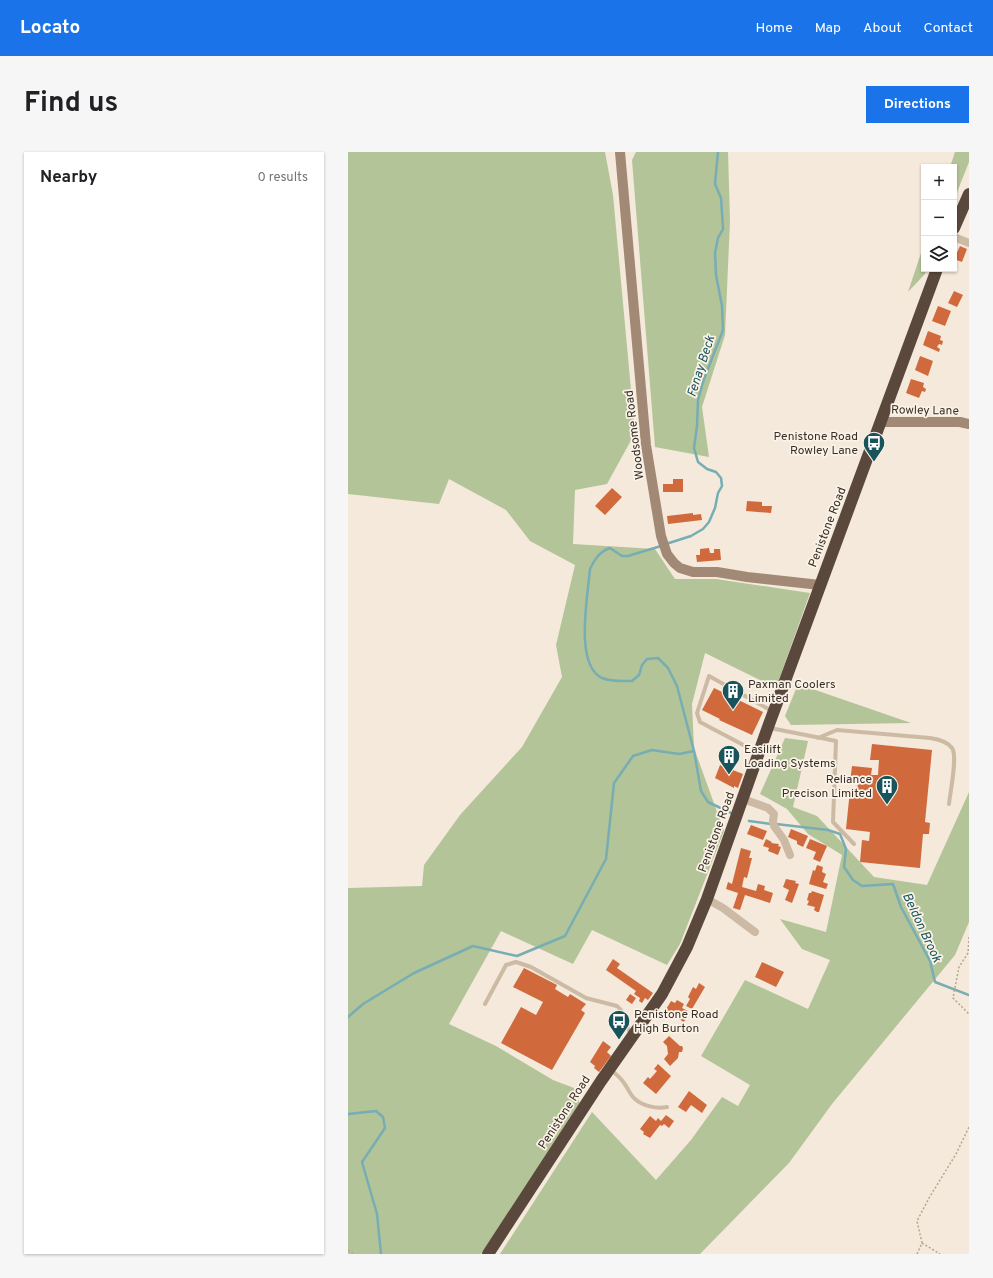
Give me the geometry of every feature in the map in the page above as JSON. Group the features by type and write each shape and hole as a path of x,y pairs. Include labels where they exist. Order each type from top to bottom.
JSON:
{"highway":[{"path":"957,221 969,194"},
{"name":"Penistone Road","path":"488,1254 609,1068 662,994 687,947 707,899 768,727 882,422 936,272"}],"street":[{"name":"Woodsome Road","path":"620,152 646,445 661,536 667,554 680,568 693,572 717,572 747,577 820,585"},
{"path":"957,238 969,243"},
{"name":"Rowley Lane","path":"882,422 960,422 969,424"},
{"path":"743,799 768,808 774,814 773,824 784,840 790,855"},
{"path":"707,899 723,908 755,932"}],"lane":[{"path":"749,748 700,722 697,713 709,676 774,712"},
{"path":"768,727 836,741 833,822 854,844"},
{"path":"818,738 837,730 930,738 943,741 952,748 956,756 949,804"},
{"path":"485,1004 506,965 516,962 531,967 586,998 617,1006 621,1009 623,1014 626,1029 632,1036"},
{"path":"609,1068 624,1083 634,1098 650,1106 662,1108 667,1107"}],"path":[{"path":"969,937 968,953 958,967 953,998 969,1014"},
{"path":"917,1254 922,1243 918,1221 929,1198 956,1154 969,1128"},
{"path":"922,1243 940,1254"},
{"path":"348,1250 355,1254"}],"green space":[{"path":"348,152 605,152 613,195 635,433 607,484 575,490 573,544 655,549 675,579 716,579 810,593 776,688 705,653 692,704 694,748 724,831 680,944 667,965 592,930 573,964 501,931 449,1024 496,1046 553,1080 574,1088 580,1104 481,1254 348,1254 348,888 422,886 424,865 460,815 522,747 562,677 556,645 575,565 530,541 506,510 449,479 439,504 348,494"},
{"path":"636,152 728,152 730,221 725,335 702,407 709,457 655,447 632,160"},
{"path":"955,152 969,152 969,162 957,192 957,164 951,164"},
{"path":"921,253 921,272 926,272 908,292"},
{"path":"798,684 911,723 791,725 785,716"},
{"path":"785,738 808,741 793,807 817,816 874,877 927,885 969,792 969,922 955,955 832,1104 789,1163 700,1254 500,1254 592,1112 656,1180 691,1140 722,1097 738,1106 750,1085 701,1056 745,980 808,1009 830,960 802,949 780,919 826,932 842,855 808,834 787,809 760,794"}],"building":[{"path":"960,246 967,249 962,262 957,260 957,252"},
{"path":"954,291 963,295 957,307 948,303"},
{"path":"938,306 951,311 945,326 932,321"},
{"path":"928,331 941,336 940,340 943,341 942,345 939,344 937,347 940,349 939,352 923,345"},
{"path":"920,356 933,361 928,376 915,370"},
{"path":"911,379 924,383 923,387 926,389 925,392 922,391 919,398 906,393"},
{"path":"673,479 683,479 683,492 663,492 663,484 673,484"},
{"path":"612,488 622,497 605,515 595,506"},
{"path":"747,501 762,502 762,506 772,506 771,513 746,511"},
{"path":"693,513 693,515 701,514 702,520 668,524 667,516"},
{"path":"709,548 710,553 714,553 714,549 720,549 721,560 697,562 696,555 700,555 700,549"},
{"name":"Paxman Coolers Limited","path":"714,688 763,712 752,735 719,720 720,719 702,710"},
{"name":"Reliance Precison Limited","path":"872,744 932,750 925,822 930,823 929,834 923,834 920,868 860,862 862,840 869,841 870,832 846,829 850,790 857,791 858,782 850,782 852,766 872,768 871,775 878,775 879,760 870,760"},
{"name":"Easilift Loading Systems","path":"720,765 743,774 738,788 734,786 734,788 715,778"},
{"path":"751,825 767,831 763,840 747,834"},
{"path":"791,829 808,836 803,847 797,844 797,841 788,837"},
{"path":"766,839 772,842 771,843 779,844 778,846 781,847 778,855 768,851 769,848 763,846"},
{"path":"810,839 827,846 820,862 813,859 816,852 806,848"},
{"path":"741,848 751,851 749,858 752,858 747,878 744,877 742,887 756,891 758,884 765,886 764,890 773,893 770,903 745,895 740,910 733,908 738,893 726,889 728,882 732,884"},
{"path":"817,865 823,867 822,872 826,874 823,882 828,884 826,889 809,884 813,870 815,871"},
{"path":"786,879 796,881 795,883 799,884 792,903 785,900 789,890 783,887"},
{"path":"812,891 824,895 819,912 814,910 815,907 807,905 809,901 807,900 809,893"},
{"path":"613,959 620,964 617,968 653,993 648,1000 645,998 642,1003 639,1001 640,998 634,994 636,991 606,970"},
{"path":"762,962 784,972 776,987 755,977"},
{"path":"524,968 557,985 555,989 568,997 570,994 586,1004 581,1010 585,1013 552,1070 501,1043 521,1007 536,1015 543,1002 513,987"},
{"path":"699,983 705,987 692,1009 686,1006 690,999 688,997 693,987 696,989"},
{"path":"630,994 636,998 632,1004 626,1000"},
{"path":"677,1000 684,1004 682,1008 688,1011 686,1014 688,1015 684,1022 665,1011 671,1001 675,1003"},
{"path":"669,1036 683,1048 682,1052 679,1052 678,1058 670,1066 664,1059 668,1054 667,1046 663,1042"},
{"path":"603,1041 611,1047 607,1052 611,1056 599,1072 590,1062"},
{"path":"658,1064 671,1076 656,1094 643,1083 648,1077 650,1079 657,1071 654,1069"},
{"path":"689,1091 707,1105 702,1113 691,1105 686,1112 678,1107"},
{"path":"666,1115 674,1121 669,1128 664,1124 662,1126 660,1125 650,1138 643,1134 644,1132 640,1129 650,1116 656,1121 658,1118 661,1121"}],"waterway":[{"name":"Fenay Beck","path":"666,544 691,536 703,529 709,522 715,508 718,493 722,486 721,478 716,472 707,469 698,462 694,448 698,400 704,379 723,330 722,306 716,275 715,253 718,238 723,229 721,198 715,184 718,152"},
{"path":"348,1017 363,1004 414,973 473,946 517,956 565,936 606,859 614,783 633,756 652,750 679,754 694,751 677,686 668,668 658,658 647,659 642,665 639,675 632,681 610,680 602,678 593,671 588,659 585,645 586,611 590,569 596,559 600,554 610,548 622,556 628,556 661,546"},
{"name":"Beldon Brook","path":"694,751 701,791 708,802 731,813"},
{"name":"Beldon Brook","path":"749,821 771,824"},
{"name":"Beldon Brook","path":"776,824 828,830 840,834 846,849 844,867 853,880 862,886 893,884 901,907 930,961 935,982 969,995"},
{"path":"348,1114 376,1111 383,1117 385,1128 362,1162 377,1214 381,1254"}],"place":[{"name":"Penistone Road Rowley Lane","path":"874,462"},
{"name":"Paxman Coolers Limited","path":"733,710"},
{"name":"Easilift Loading Systems","path":"729,776"},
{"name":"Reliance Precison Limited","path":"887,806"},
{"name":"Penistone Road High Burton","path":"619,1040"}]}
